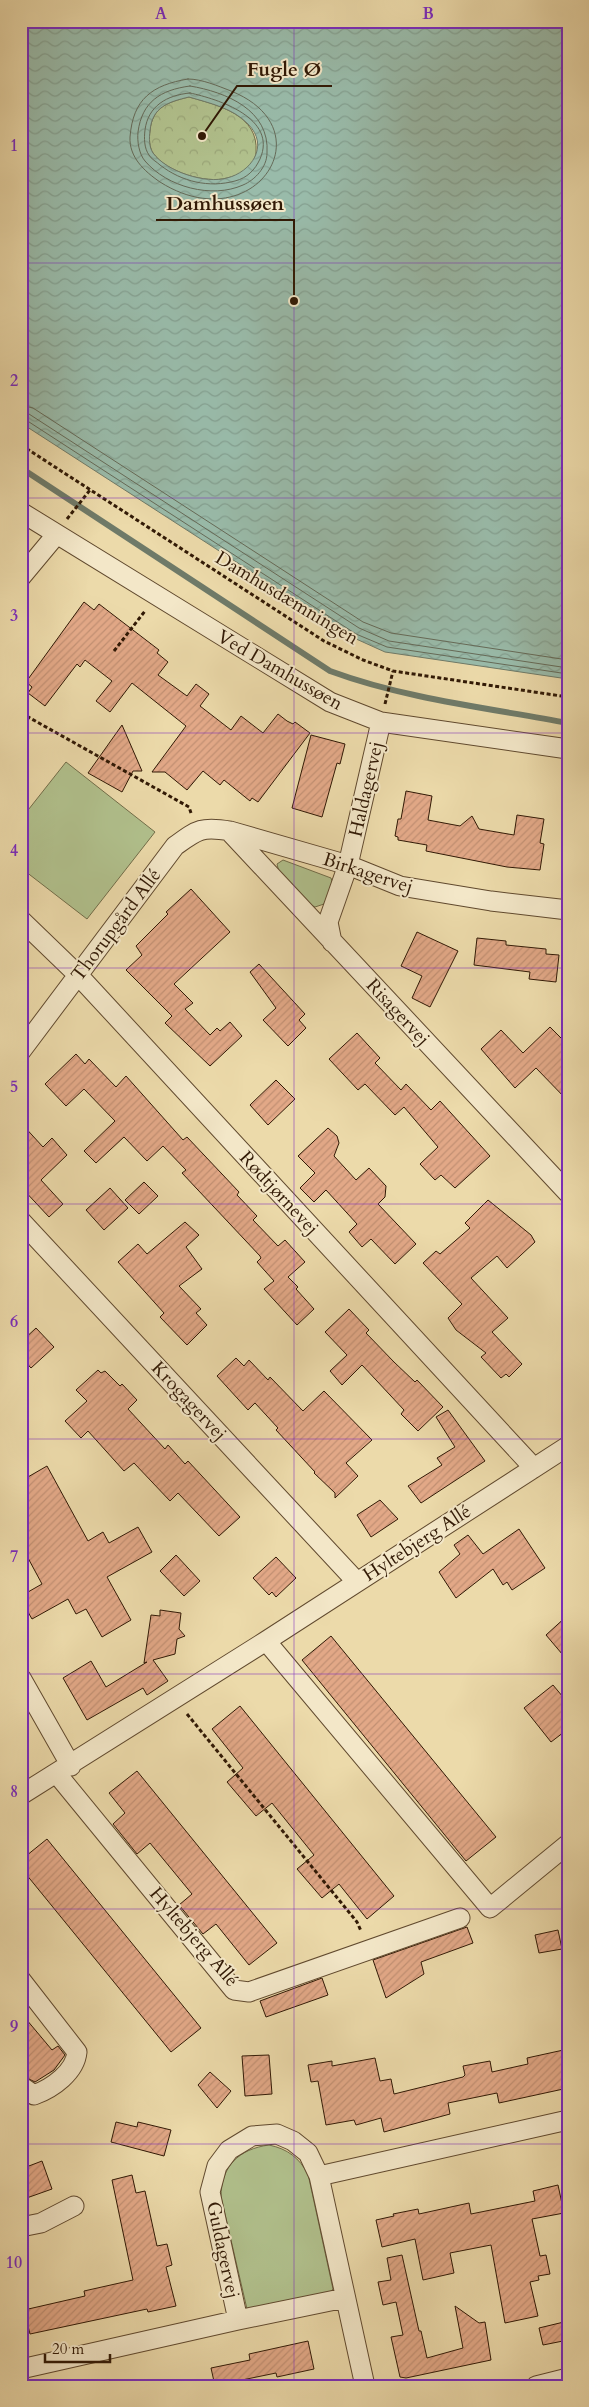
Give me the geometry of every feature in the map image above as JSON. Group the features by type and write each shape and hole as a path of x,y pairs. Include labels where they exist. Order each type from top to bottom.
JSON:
{"street":[{"name":"Ved Damhussøen","path":"21,512 61,528 156,596 330,702 383,714 568,749"},
{"path":"21,577 61,528"},
{"name":"Haldagervej","path":"332,942 328,922 348,865 383,714"},
{"path":"196,830 214,828 230,831"},
{"name":"Thorupgård Allé","path":"21,1051 176,846 196,830"},
{"name":"Birkagervej","path":"230,831 348,865 400,886 492,902 568,910"},
{"name":"Risagervej","path":"230,831 568,1193"},
{"name":"Rødtjørnevej","path":"21,920 78,975 534,1468"},
{"name":"Krogagervej","path":"21,1221 357,1582"},
{"name":"Hyltebjerg Allé","path":"21,1796 568,1446"},
{"path":"266,1641 490,1908 568,1844"},
{"path":"21,1678 64,1770"},
{"name":"Hyltebjerg Allé","path":"64,1770 234,1990 249,1992 460,1918"},
{"path":"21,1980 77,2052 76,2061 70,2071 44,2091 34,2095 21,2086"},
{"path":"319,2176 568,2120"},
{"name":"Guldagervej","path":"238,2320 210,2192 217,2166 228,2150 252,2136 277,2134 293,2141 308,2152 319,2176 365,2386"},
{"path":"21,2227 41,2223 74,2206"},
{"name":"Guldagervej","path":"21,2369 345,2298"},
{"path":"536,2386 568,2378"}],"path":[{"name":"Damhusdæmningen","path":"21,445 324,640 363,660 393,670 568,698"},
{"path":"61,528 90,490"},
{"path":"114,651 156,596"},
{"path":"383,714 393,670"},
{"path":"21,713 189,807 196,830"},
{"path":"175,1699 357,1922 370,1950"}],"green space":[{"path":"189,97 224,108 244,120 251,129 255,139 255,158 242,173 218,179 198,178 167,166 153,153 149,137 154,116 162,107"},
{"path":"66,762 155,832 87,919 21,868 21,819"},
{"path":"283,860 331,878 333,884 324,904 315,907 311,905 279,872 277,864"},
{"path":"269,2145 282,2149 292,2155 301,2163 308,2174 333,2289 328,2294 247,2309 221,2197 222,2186 224,2176 234,2161 249,2150"}],"water":[{"path":"21,21 568,21 568,679 385,652 354,638 21,423","holes":["189,97 220,107 242,118 248,124 254,132 257,149 255,157 244,170 227,178 198,178 177,171 159,160 153,153 150,131 154,116 162,107"]}],"building":[{"path":"84,602 94,610 99,604 159,650 157,653 168,662 158,675 187,696 196,684 209,694 200,706 231,730 241,716 263,733 278,714 293,724 295,722 310,733 258,802 252,798 250,801 224,780 220,785 203,771 187,790 165,772 152,772 186,726 132,683 110,712 96,701 112,681 85,660 80,667 77,664 45,706 28,693 32,687 26,682"},
{"path":"122,725 142,771 133,771 122,792 88,773"},
{"path":"311,735 345,744 340,764 337,763 322,817 292,808"},
{"path":"406,791 432,796 428,820 460,826 472,816 479,829 514,835 517,815 544,819 540,843 544,844 540,870 507,867 426,851 427,845 398,840 398,837 395,836 398,819 401,819"},
{"path":"191,889 230,932 174,984 193,1003 185,1009 210,1035 217,1028 220,1031 230,1022 242,1036 210,1066 165,1023 172,1016 126,970 142,955 136,946 168,914 166,912"},
{"path":"417,932 458,951 430,1007 412,998 422,976 401,966"},
{"path":"477,938 506,941 506,945 546,949 546,954 559,955 556,982 529,979 530,972 474,965"},
{"path":"259,964 305,1014 299,1020 306,1028 288,1046 263,1020 276,1008 250,972"},
{"path":"550,1027 568,1045 568,1101 536,1068 515,1088 481,1049 501,1030 523,1053"},
{"path":"357,1033 380,1058 375,1063 401,1090 406,1084 431,1110 440,1101 490,1156 455,1188 441,1175 435,1180 420,1164 438,1147 404,1107 395,1115 365,1084 358,1090 329,1059"},
{"path":"76,1054 85,1064 89,1059 116,1087 126,1076 183,1140 187,1137 239,1192 237,1195 257,1216 253,1220 278,1246 285,1240 305,1262 288,1277 314,1309 297,1325 264,1289 274,1281 257,1262 261,1258 260,1256 182,1173 186,1170 163,1146 147,1161 124,1137 96,1163 84,1151 115,1121 84,1089 66,1106 45,1084"},
{"path":"276,1080 295,1099 268,1125 250,1105"},
{"path":"21,1123 43,1147 52,1138 67,1155 41,1180 63,1204 49,1217 21,1187"},
{"path":"328,1128 337,1136 339,1143 334,1156 356,1180 369,1168 386,1186 385,1197 378,1204 416,1244 395,1264 371,1239 362,1247 349,1232 357,1224 326,1190 314,1202 300,1188 315,1173 298,1156"},
{"path":"144,1182 158,1196 139,1214 125,1200"},
{"path":"110,1188 128,1208 104,1230 86,1210"},
{"path":"488,1200 531,1235 535,1242 507,1268 497,1256 471,1278 508,1318 492,1332 522,1364 509,1377 506,1374 501,1378 481,1357 486,1353 456,1330 448,1318 462,1304 423,1263 436,1251 440,1254 470,1228 465,1223"},
{"path":"185,1222 199,1235 186,1247 202,1269 179,1286 201,1309 196,1313 207,1325 187,1345 160,1317 164,1313 118,1262 138,1244 147,1254"},
{"path":"349,1309 369,1330 366,1333 394,1362 415,1382 417,1380 443,1407 418,1431 401,1414 404,1410 362,1365 342,1385 330,1371 347,1355 325,1332"},
{"path":"36,1328 54,1347 31,1368 21,1357 21,1342"},
{"path":"236,1358 244,1366 249,1360 268,1380 270,1377 303,1411 324,1391 372,1440 346,1463 358,1476 335,1498 335,1493 314,1473 255,1403 248,1410 217,1376"},
{"path":"98,1370 101,1373 105,1371 120,1386 122,1384 137,1400 128,1409 165,1449 168,1445 185,1464 188,1461 240,1517 219,1536 178,1493 170,1501 134,1463 124,1471 88,1431 81,1438 65,1421 87,1401 76,1390"},
{"path":"448,1410 485,1461 421,1503 408,1486 442,1465 437,1458 455,1447 436,1417"},
{"path":"47,1466 88,1541 103,1532 109,1543 138,1527 152,1552 107,1577 131,1620 102,1637 86,1609 76,1614 68,1599 32,1619 21,1600 21,1596 42,1584 21,1545 21,1481"},
{"path":"380,1500 398,1519 371,1537 357,1515"},
{"path":"519,1529 545,1568 512,1590 507,1582 503,1585 493,1569 456,1598 439,1572 460,1554 454,1545 468,1535 483,1554"},
{"path":"176,1555 200,1581 184,1596 160,1571"},
{"path":"276,1557 296,1578 276,1597 272,1592 269,1595 253,1578"},
{"path":"160,1610 181,1613 179,1629 185,1636 177,1639 175,1654 153,1660 168,1681 147,1695 143,1688 87,1720 63,1678 91,1661 106,1687 147,1662 144,1663 151,1615 160,1616"},
{"path":"568,1615 568,1661 546,1635"},
{"path":"331,1636 496,1837 466,1861 302,1660"},
{"path":"553,1685 568,1703 568,1729 551,1742 524,1708"},
{"path":"240,1706 394,1896 367,1919 339,1884 322,1898 297,1869 314,1855 272,1803 256,1816 227,1782 243,1768 212,1729"},
{"path":"137,1771 277,1943 249,1965 216,1924 203,1934 179,1905 192,1894 150,1843 137,1854 113,1824 125,1813 109,1793"},
{"path":"47,1839 201,2028 171,2052 21,1868 21,1860"},
{"path":"467,1927 473,1943 421,1962 424,1974 386,1998 373,1960"},
{"path":"558,1930 562,1949 539,1953 535,1935"},
{"path":"322,1978 328,1995 266,2017 260,2001"},
{"path":"21,2013 52,2050 58,2046 65,2055 54,2070 35,2082 21,2075"},
{"path":"568,2049 568,2088 499,2103 497,2093 448,2103 450,2114 384,2132 381,2118 356,2125 354,2120 326,2125 318,2081 311,2082 308,2065 332,2061 332,2066 375,2058 380,2081 391,2079 394,2094 463,2077 465,2075 463,2066 490,2061 492,2072 528,2064 527,2058"},
{"path":"269,2055 272,2094 245,2096 242,2056"},
{"path":"210,2072 231,2091 217,2108 198,2085"},
{"path":"116,2122 137,2127 138,2122 171,2130 164,2156 111,2142"},
{"path":"42,2161 52,2189 21,2200 21,2169"},
{"path":"132,2175 136,2193 145,2191 157,2246 167,2244 172,2265 166,2267 176,2306 148,2312 147,2309 30,2334 24,2310 85,2296 84,2291 133,2280 112,2180"},
{"path":"558,2185 564,2213 532,2219 540,2256 546,2255 550,2274 538,2276 539,2280 530,2282 538,2316 505,2323 491,2245 450,2253 454,2273 423,2280 415,2239 382,2247 376,2220 394,2216 393,2214 418,2209 419,2214 469,2203 471,2214 535,2201 533,2191"},
{"path":"402,2255 427,2358 463,2348 455,2306 479,2323 485,2322 491,2360 406,2378 400,2377 391,2337 403,2335 396,2302 383,2305 378,2282 391,2280 387,2258"},
{"path":"568,2321 568,2340 543,2345 539,2328"},
{"path":"308,2341 314,2369 277,2377 276,2373 242,2380 243,2386 215,2386 211,2368 250,2360 249,2354"}],"waterway":[{"path":"21,468 330,671 359,681 418,696 568,723"}],"place":[{"name":"Fugle Ø","path":"202,136"},
{"name":"Damhussøen","path":"294,301"}]}
